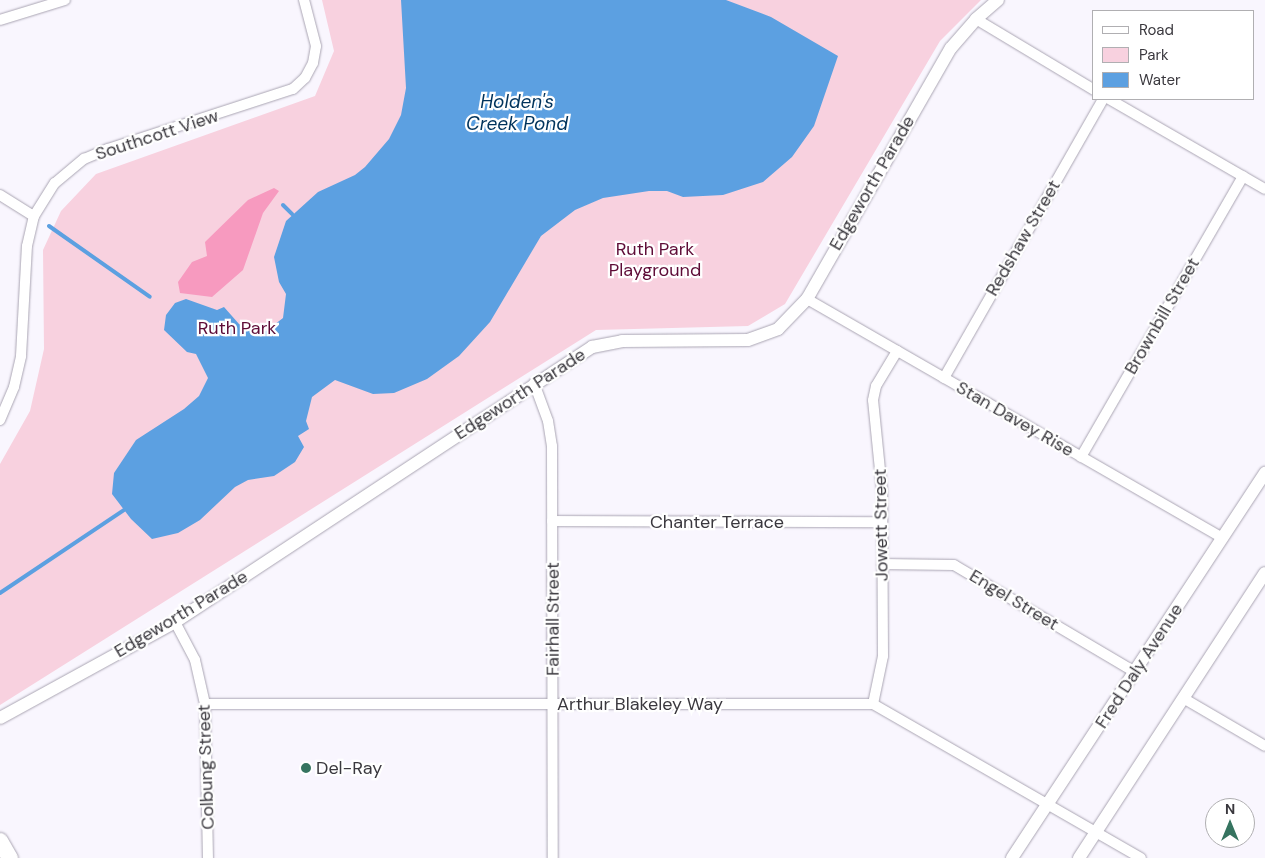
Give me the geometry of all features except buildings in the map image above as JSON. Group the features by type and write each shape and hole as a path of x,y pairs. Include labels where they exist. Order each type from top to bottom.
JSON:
{"main road":[{"path":"0,841 10,858"}],"street":[{"path":"0,20 64,0"},
{"name":"Southcott View","path":"0,420 14,387 21,356 27,246 34,216 55,183 84,159 292,89 305,78 313,63 316,46 304,0"},
{"name":"Edgeworth Parade","path":"0,718 175,622 534,383 592,347 608,343 728,341 765,336 788,321 807,299 951,48 976,19 998,0"},
{"path":"976,19 1092,89"},
{"name":"Redshaw Street","path":"944,378 1102,100"},
{"path":"1111,100 1265,189"},
{"name":"Brownbill Street","path":"1081,457 1243,176"},
{"path":"0,195 34,216"},
{"name":"Stan Davey Rise","path":"807,299 1222,538"},
{"name":"Jowett Street","path":"873,704 883,656 882,522 874,400 876,386 896,351"},
{"name":"Fairhall Street","path":"534,383 552,435 553,858"},
{"name":"Fred Daly Avenue","path":"1012,858 1265,473"},
{"name":"Chanter Terrace","path":"552,522 882,522"},
{"name":"Engel Street","path":"882,564 954,565 1135,672"},
{"path":"1078,858 1265,573"},
{"name":"Colbung Street","path":"175,622 195,660 205,704 208,858"},
{"path":"1183,698 1265,746"},
{"name":"Arthur Blakeley Way","path":"205,704 873,704 1141,858"}],"green space":[{"name":"Ruth Park","path":"322,0 981,0 940,41 785,304 748,326 596,330 0,705 0,464 30,411 44,349 43,250 61,211 96,174 315,96 334,51"}],"shaded area":[{"path":"274,188 279,191 263,213 243,270 212,297 180,293 178,282 192,262 207,256 205,242 248,200"}],"water":[{"name":"Holden's Creek Pond","path":"401,0 726,0 771,17 838,56 814,126 792,157 763,182 723,195 683,197 667,191 649,191 603,198 575,210 541,236 490,322 459,356 427,379 394,393 373,394 335,380 312,397 306,421 309,429 298,436 304,447 295,462 274,476 248,480 235,487 200,520 178,533 152,539 131,519 112,494 114,473 136,440 184,409 199,396 208,378 196,354 187,352 164,330 166,315 175,303 186,299 217,310 224,307 239,324 255,333 266,331 283,318 286,294 279,282 274,257 286,221 318,192 355,175 365,167 389,139 401,115 406,88"}],"waterway":[{"path":"283,205 292,214"},
{"path":"49,226 150,297"},
{"path":"0,593 124,510"}],"place":[{"name":"Del-Ray","path":"306,768"}],"park label":[{"name":"Ruth Park Playground","path":"655,260"}]}
